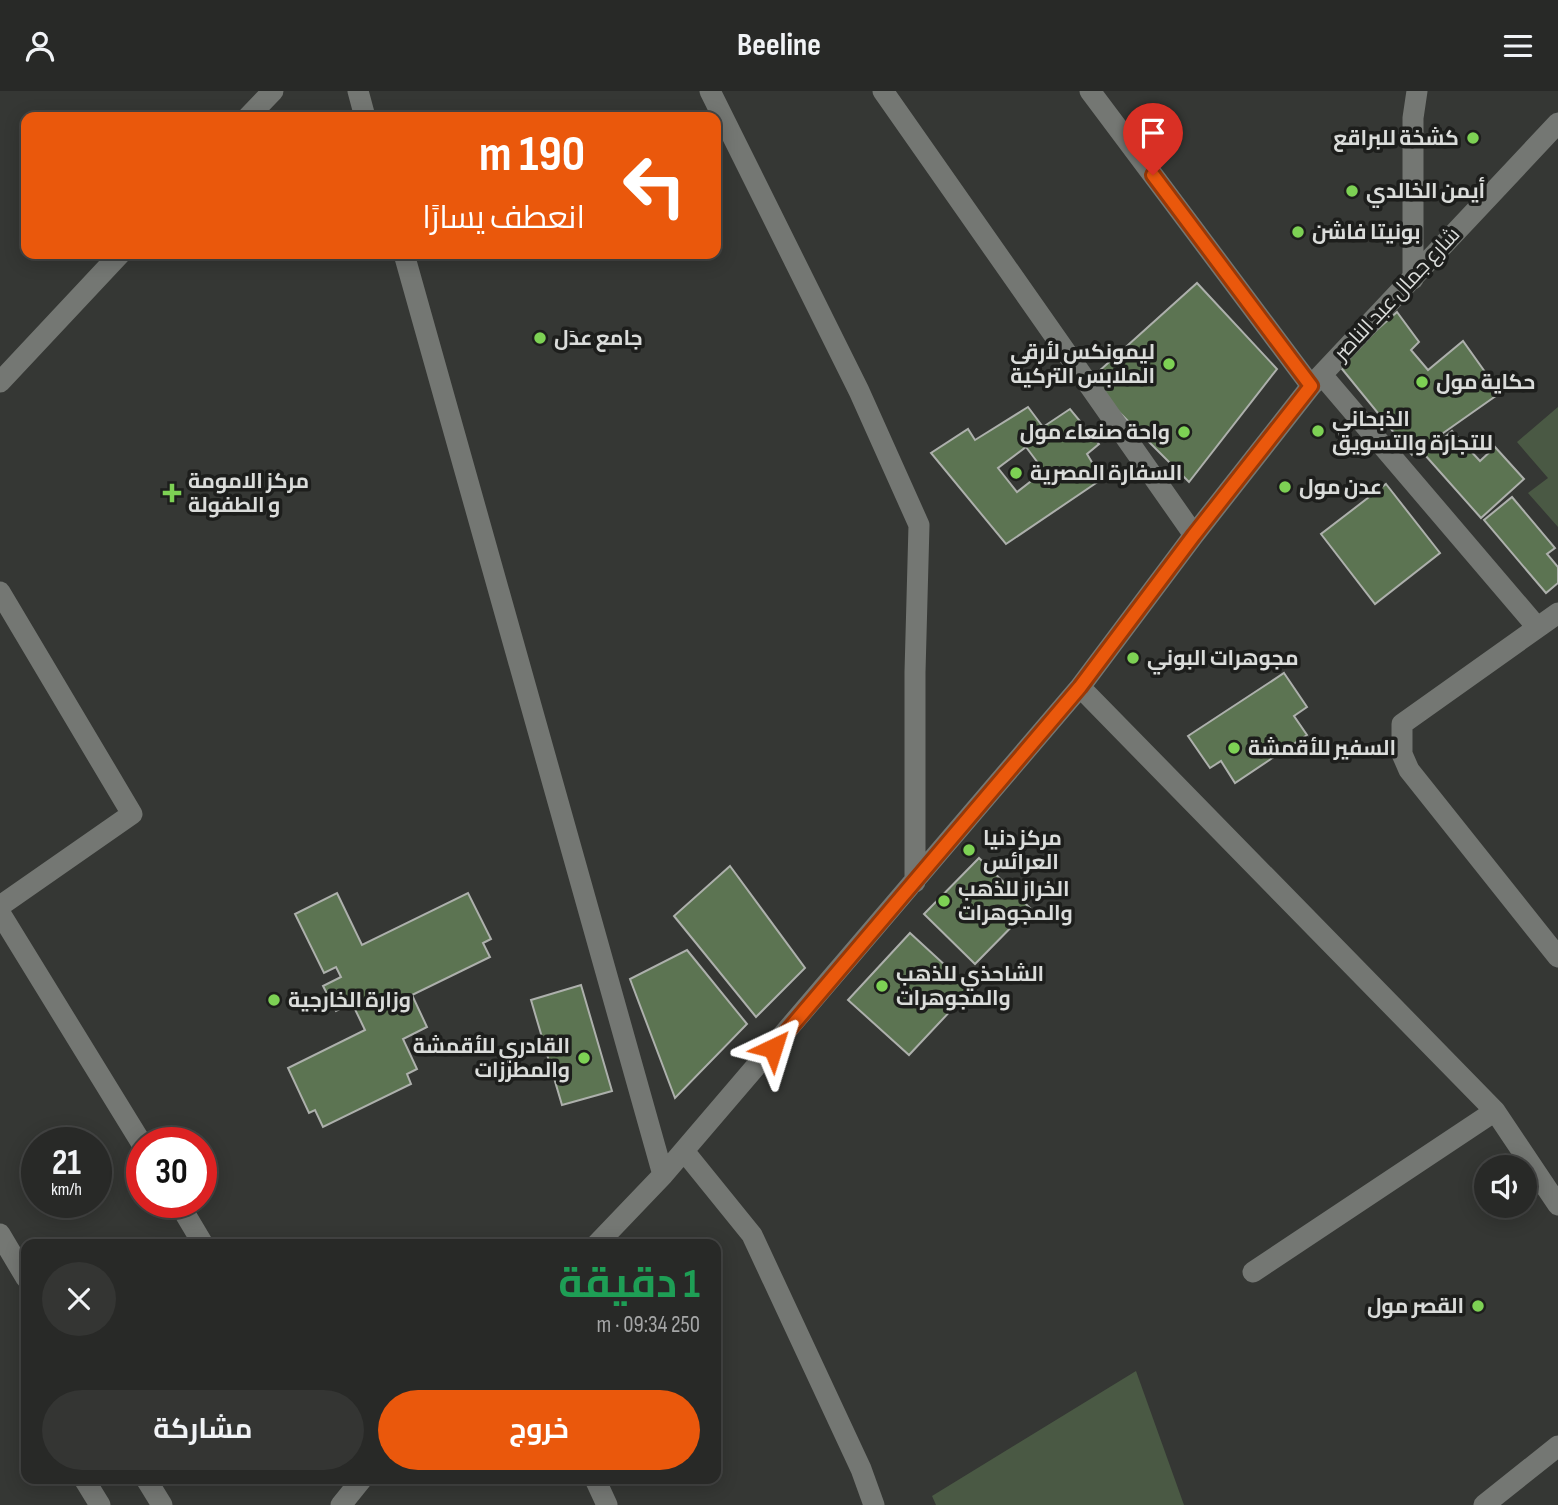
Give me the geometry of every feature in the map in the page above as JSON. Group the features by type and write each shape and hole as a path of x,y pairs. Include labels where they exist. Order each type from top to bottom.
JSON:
{"street":[{"path":"253,112 273,91"},
{"path":"358,91 364,112"},
{"path":"710,91 720,112"},
{"path":"883,91 1194,535"},
{"path":"1090,91 1316,380 1537,627"},
{"path":"1413,279 1413,118 1417,91"},
{"path":"721,113 859,391 919,525 915,882"},
{"name":"شارع جمال عبد الناصر","path":"602,1239 684,1151 1080,687 1194,535 1316,380 1558,123"},
{"path":"0,382 115,259"},
{"path":"405,259 663,1175"},
{"path":"0,592 132,814 0,906"},
{"path":"1558,613 1402,724 1400,739 1409,770 1558,957"},
{"path":"1080,687 1496,1111 1558,1205"},
{"path":"0,913 132,1127"},
{"path":"1253,1272 1496,1111"},
{"path":"684,1151 752,1235 861,1469 874,1505"},
{"path":"188,1218 200,1239"},
{"path":"0,1234 21,1270"},
{"path":"1484,1505 1558,1447"},
{"path":"87,1484 100,1505"},
{"path":"149,1484 162,1505"},
{"path":"597,1484 607,1505"}],"green space":[{"path":"1558,407 1558,527 1528,493 1548,478 1517,442"},
{"path":"1136,1371 1184,1505 936,1505 932,1496"}],"building":[{"name":"واحة صنعاء مول","path":"1197,283 1277,369 1189,482 1088,381"},
{"name":"حكاية مول","path":"1397,312 1419,342 1411,350 1428,370 1463,341 1500,393 1412,455 1338,364"},
{"path":"1028,407 1043,427 1070,409 1099,444 1087,454 1102,479 1006,544 931,453 968,429 975,440","holes":["1026,447 1044,471 1017,492 998,468"]},
{"path":"1452,431 1480,461 1495,447 1524,479 1481,518 1425,455"},
{"path":"1386,484 1440,553 1375,604 1321,534"},
{"path":"1512,497 1555,548 1547,554 1558,567 1558,583 1546,593 1484,520"},
{"path":"1284,673 1307,707 1294,716 1307,735 1235,783 1221,761 1210,768 1188,736"},
{"path":"979,858 1030,908 975,964 924,914"},
{"path":"730,866 805,968 756,1017 674,916"},
{"path":"337,893 362,945 468,893 491,939 483,943 490,957 412,995 427,1027 403,1039 417,1069 407,1074 411,1084 323,1127 315,1110 309,1113 288,1068 365,1030 352,1003 336,1011 323,986 341,977 336,967 324,973 295,914"},
{"path":"910,933 971,989 909,1055 848,1000"},
{"path":"687,950 747,1024 675,1098 630,979"},
{"path":"581,985 612,1091 562,1105 531,1000"}],"place":[{"name":"كشخة للبراقع","path":"1473,138"},
{"name":"أيمن الخالدي","path":"1352,191"},
{"name":"بونيتا فاشن","path":"1298,232"},
{"name":"جامع عدَل","path":"540,338"},
{"name":"ليمونكس لأرقى الملابس التركية","path":"1169,364"},
{"name":"حكاية مول","path":"1422,382"},
{"name":"الذبحاني للتجارة والتسويق","path":"1318,431"},
{"name":"واحة صنعاء مول","path":"1184,432"},
{"name":"السفارة المصرية","path":"1016,473"},
{"name":"عدن مول","path":"1285,487"},
{"name":"مركز الامومة و الطفولة","path":"172,493"},
{"name":"مجوهرات البوني","path":"1133,658"},
{"name":"السفير للأقمشة","path":"1234,748"},
{"name":"مركز دنيا العرائس","path":"969,850"},
{"name":"الخراز للذهب والمجوهرات","path":"944,901"},
{"name":"الشاحذي للذهب والمجوهرات","path":"882,986"},
{"name":"وزارة الخارجية","path":"274,1000"},
{"name":"القادري للأقمشة والمطرزات","path":"584,1058"},
{"name":"القصر مول","path":"1478,1306"}],"route":[{"path":"773,1048 1080,687 1194,535 1311,386 1153,175"}]}
